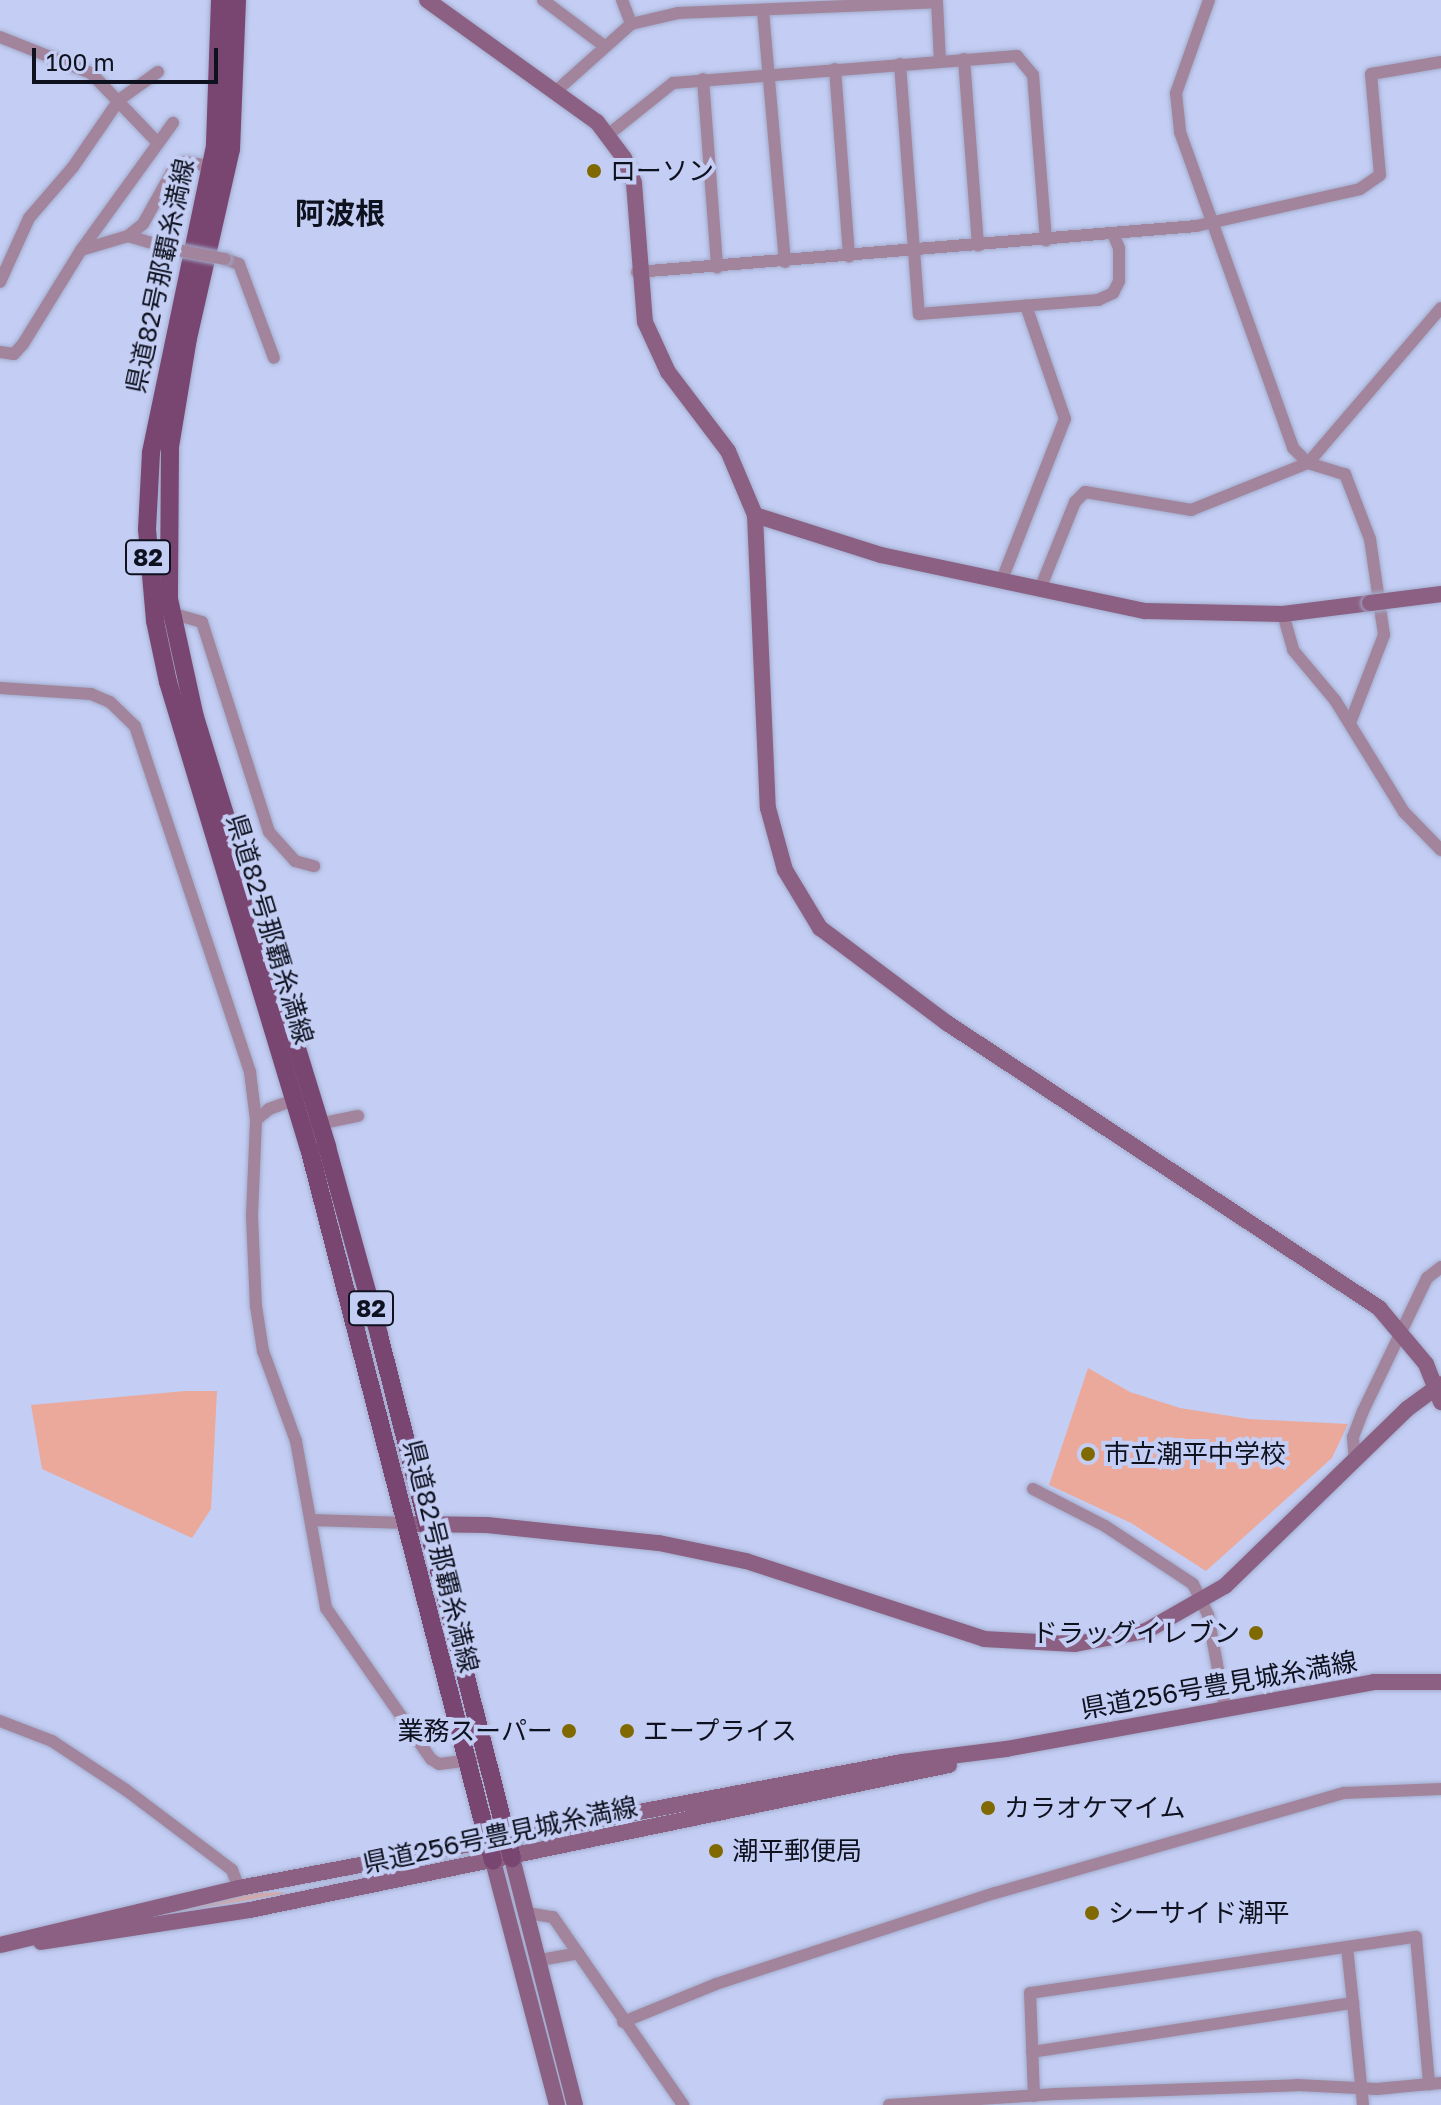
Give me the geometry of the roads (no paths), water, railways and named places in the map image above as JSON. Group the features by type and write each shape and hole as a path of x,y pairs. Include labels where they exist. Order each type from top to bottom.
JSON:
{"main road":[{"name":"県道82号那覇糸満線","path":"220,0 222,68 211,166 151,453 147,529 163,619 195,717 425,1524 474,1759 486,1839 502,1860"},
{"name":"県道82号那覇糸満線","path":"163,619 170,447 188,338 231,149 237,0"},
{"name":"県道82号那覇糸満線","path":"312,1126 406,1523 474,1759 505,1835 502,1860"}],"street":[{"path":"311,1520 618,1536 697,1550 1005,1643 1062,1645 1124,1636 1204,1601 1249,1567 1355,1461 1439,1391 1402,1332 1379,1308 960,1032 820,928 785,870 768,808 755,515 728,451 655,349 637,272 634,183 609,134 427,0"},
{"path":"543,0 603,45"},
{"path":"622,0 631,24"},
{"path":"1214,1 1181,73 1176,110 1293,448 1308,463 1345,474 1370,539 1384,635 1350,723"},
{"path":"555,92 603,45 631,24 678,13 937,2 940,61"},
{"path":"763,11 785,262"},
{"path":"0,37 91,73 156,141"},
{"path":"609,134 655,93 673,83 1010,54 1024,61 1033,75 1046,240"},
{"path":"964,59 978,245"},
{"path":"637,272 1196,226 1211,218 1374,183 1380,175 1371,74 1441,62"},
{"path":"900,64 919,314 1098,300 1113,293 1119,281 1119,248 1113,234"},
{"path":"835,69 849,256"},
{"path":"0,282 29,218 73,167 119,100 158,72"},
{"path":"703,79 717,267"},
{"path":"0,352 14,354 23,344 81,250 156,141 173,123"},
{"path":"81,250 128,236 156,205 173,170 185,162 211,166"},
{"path":"128,236 239,264 274,358"},
{"path":"1001,582 1065,419 1026,306"},
{"path":"1040,589 1075,502 1085,492 1191,510 1308,463 1441,308"},
{"path":"755,515 881,555 1145,611 1283,614 1441,594"},
{"path":"1283,614 1293,650 1350,723 1404,812 1441,850"},
{"path":"163,619 202,622 269,832 295,861 314,866"},
{"path":"0,688 91,694 110,702 135,726 250,1072 256,1120 252,1216 256,1306 263,1351 296,1441 326,1608 431,1759 474,1759"},
{"path":"256,1120 303,1097"},
{"path":"312,1126 358,1116"},
{"path":"1355,1461 1353,1437 1427,1278 1441,1267"},
{"path":"1033,1489 1105,1526 1193,1584 1204,1601 1225,1708"},
{"name":"県道256号豊見城糸満線","path":"0,1946 239,1888 505,1835 902,1762 1006,1749 1374,1682 1441,1682"},
{"path":"0,1721 52,1741 126,1790 232,1870 239,1888"},
{"name":"県道256号豊見城糸満線","path":"0,1946 250,1910 903,1777 1006,1749"},
{"path":"623,2022 716,1984 995,1893 1344,1793 1441,1789"},
{"path":"502,1860 527,1913 575,2105"},
{"path":"502,1860 557,2105"},
{"path":"527,1913 553,1917 683,2105"},
{"path":"889,2105 1034,2096 1361,2084 1377,2089 1435,2083 1416,1937 1030,1993 1034,2096"},
{"path":"1347,1947 1363,2105"},
{"path":"540,1960 578,1953"},
{"path":"1032,2052 1353,2003"}],"place":[{"name":"ローソン","path":"594,171"},
{"name":"市立潮平中学校","path":"1088,1454"},
{"name":"ドラッグイレブン","path":"1256,1633"},
{"name":"業務スーパー","path":"569,1731"},
{"name":"エープライス","path":"627,1731"},
{"name":"カラオケマイム","path":"988,1808"},
{"name":"潮平郵便局","path":"716,1851"},
{"name":"シーサイド潮平","path":"1092,1913"}],"district":[{"name":"阿波根","path":"340,213"}]}
